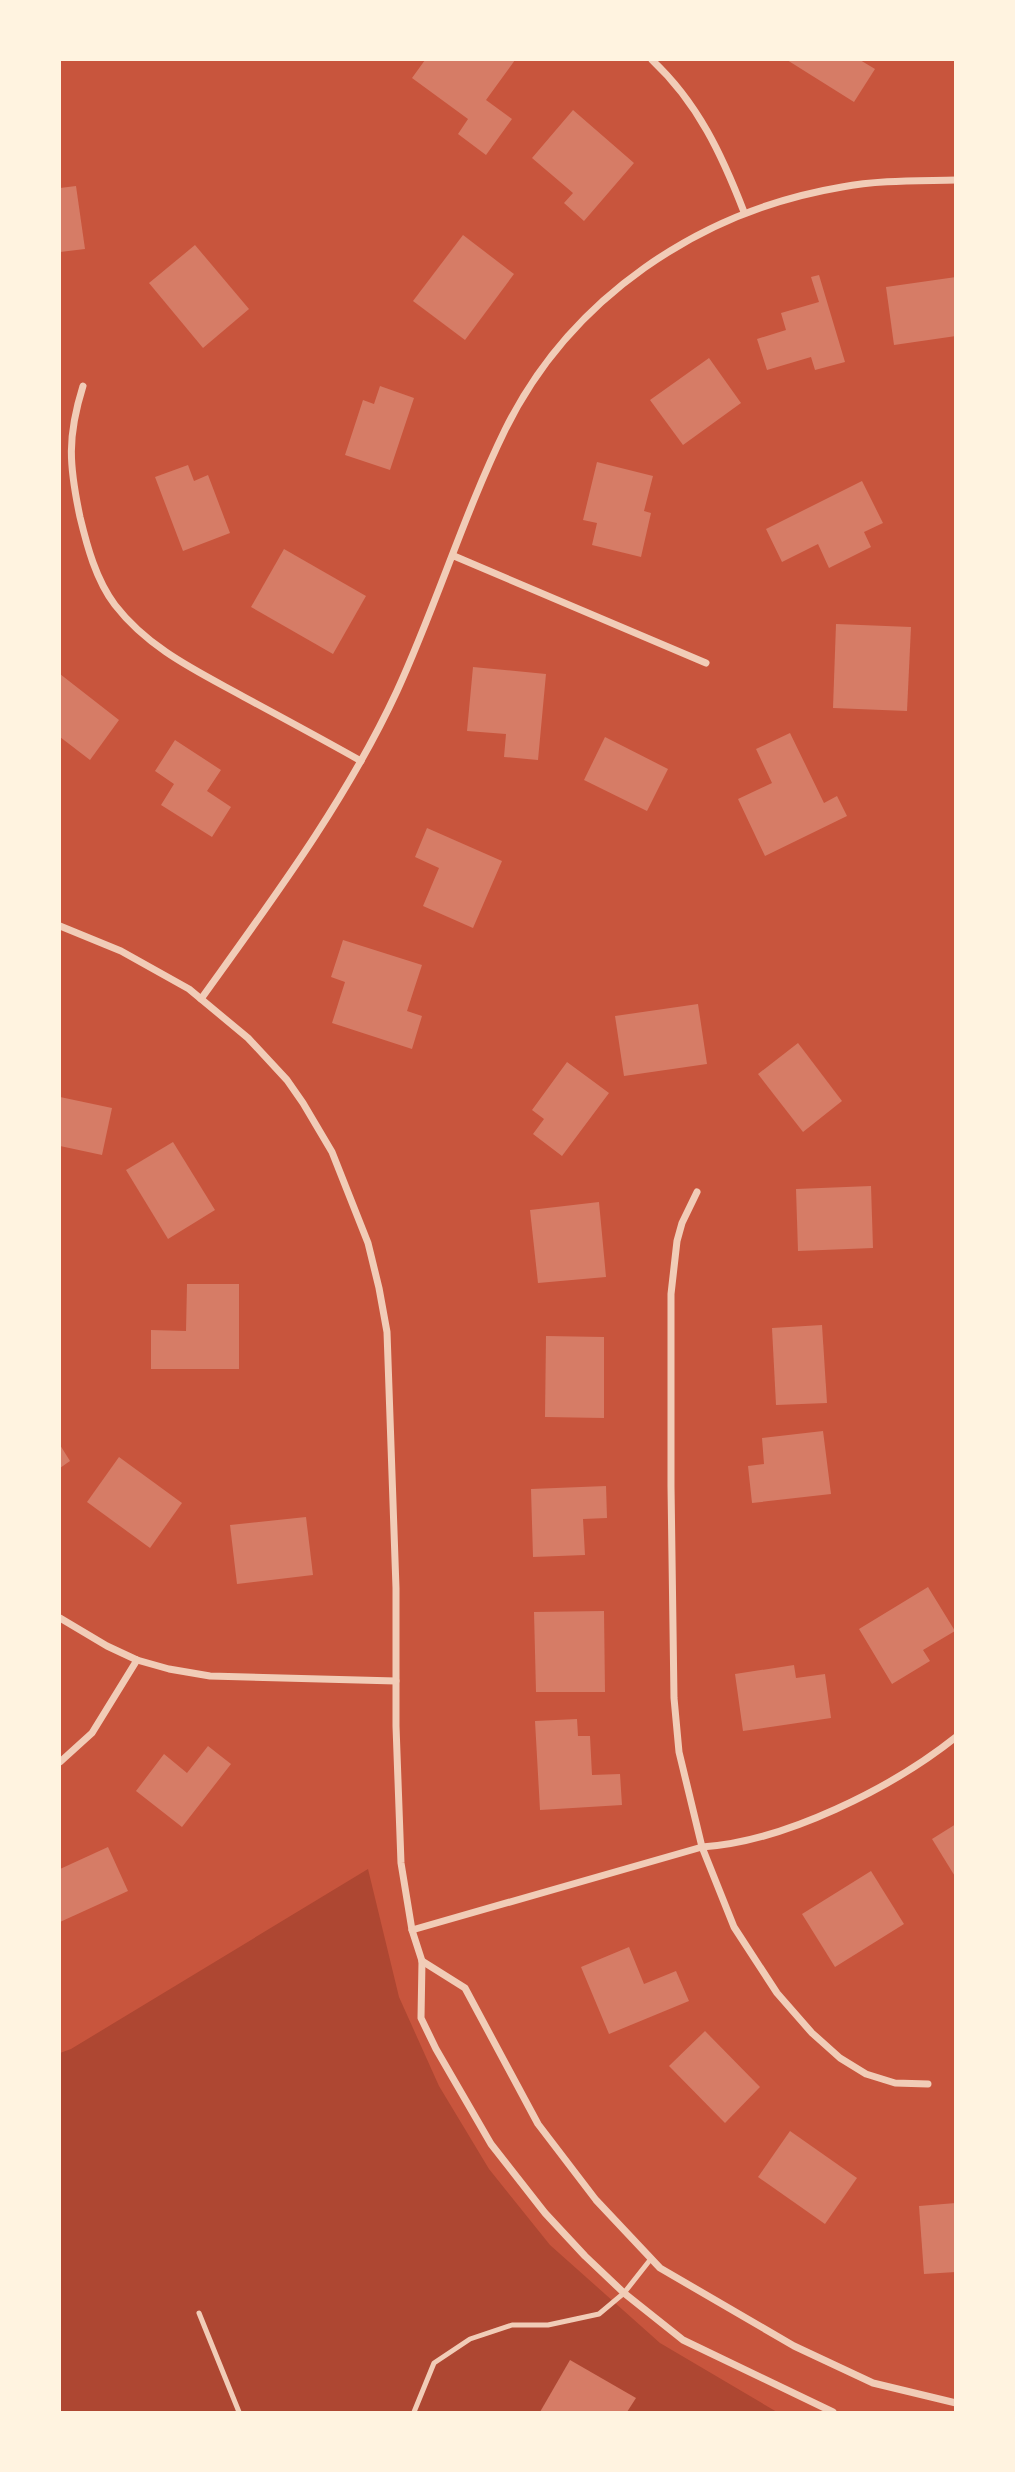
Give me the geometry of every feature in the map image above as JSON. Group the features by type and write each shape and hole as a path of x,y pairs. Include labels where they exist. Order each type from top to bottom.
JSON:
{"street":[{"path":"652,60 670,76 700,115 723,158 744,212"},
{"path":"201,999 288,878 361,761 397,691 506,429 538,376 577,327 617,289 668,252 695,235 744,212 844,186 956,180"},
{"path":"83,386 73,418 70,455 72,478 84,534 101,582 114,604 140,633 171,657 361,761"},
{"path":"454,556 706,663"},
{"path":"60,926 121,951 189,989 248,1038 287,1080 332,1152 368,1243 387,1332 396,1575 401,1863 412,1930 422,1961 421,2018 449,2072 491,2144 584,2256 624,2293 683,2340 833,2413"},
{"path":"698,1192 682,1223 677,1241 671,1294 671,1486 679,1752 702,1847 734,1927 777,1993 812,2033 840,2058 866,2074 895,2083 928,2084"},
{"path":"60,1618 107,1646 137,1660 169,1669 210,1676 396,1681"},
{"path":"60,1762 92,1733 137,1660"},
{"path":"412,1930 702,1847 727,1846 793,1826 856,1799 914,1766 956,1737"},
{"path":"422,1961 465,1988 538,2124 596,2200 650,2259 672,2275 794,2346 873,2382 956,2403"}],"lane":[{"path":"414,2413 434,2363 470,2339 512,2325 548,2325 599,2314 624,2293 650,2259"},
{"path":"199,2313 239,2413"}],"shaded area":[{"path":"368,1869 399,1997 439,2086 489,2169 550,2245 660,2343 777,2412 60,2412 60,2053 71,2049"}],"building":[{"path":"425,60 515,60 486,100 512,119 486,155 458,134 468,119 412,78"},
{"path":"787,60 860,60 875,69 854,102"},
{"path":"573,110 634,163 584,221 564,203 573,193 532,158"},
{"path":"76,186 85,249 60,252 60,188"},
{"path":"463,235 514,274 465,340 413,301"},
{"path":"195,245 249,309 203,348 149,283"},
{"path":"819,275 845,362 815,370 811,357 767,370 757,339 786,330 781,313 819,302 811,277"},
{"path":"956,277 956,336 894,345 886,287"},
{"path":"709,358 741,403 683,445 650,400"},
{"path":"380,386 414,398 390,470 345,455 363,400 374,404"},
{"path":"597,462 653,476 644,511 651,513 641,557 592,545 597,523 583,520"},
{"path":"188,465 194,481 208,475 230,533 183,551 155,477"},
{"path":"862,481 883,523 864,532 871,547 829,568 818,544 782,562 766,529"},
{"path":"284,549 366,596 333,654 251,607"},
{"path":"836,624 911,627 907,711 833,708"},
{"path":"473,667 546,674 538,760 504,757 506,734 467,731"},
{"path":"60,674 119,720 90,760 60,737"},
{"path":"790,733 824,803 837,796 847,816 765,856 738,799 772,783 756,749"},
{"path":"605,737 668,769 647,811 584,780"},
{"path":"175,740 221,770 207,791 231,807 212,837 161,805 174,784 155,771"},
{"path":"427,828 502,861 473,928 423,906 439,868 415,857"},
{"path":"343,940 422,965 407,1011 422,1016 412,1049 332,1023 345,982 331,977"},
{"path":"698,1004 707,1064 624,1076 615,1016"},
{"path":"798,1043 842,1101 803,1132 758,1074"},
{"path":"567,1062 609,1093 562,1156 533,1134 544,1119 532,1110"},
{"path":"60,1097 112,1108 102,1155 60,1146"},
{"path":"173,1142 215,1210 168,1239 126,1170"},
{"path":"871,1186 873,1248 798,1251 796,1189"},
{"path":"599,1202 606,1277 538,1283 530,1210"},
{"path":"187,1284 239,1284 239,1369 151,1369 151,1330 186,1331"},
{"path":"822,1325 827,1403 776,1405 772,1328"},
{"path":"546,1336 604,1337 604,1418 545,1417"},
{"path":"823,1431 831,1494 752,1503 748,1466 764,1464 762,1438"},
{"path":"60,1445 70,1461 60,1468"},
{"path":"119,1457 182,1503 150,1548 87,1502"},
{"path":"606,1486 607,1518 583,1519 585,1555 533,1557 531,1489"},
{"path":"306,1517 313,1575 237,1584 230,1525"},
{"path":"928,1587 955,1631 923,1650 930,1661 892,1684 859,1629"},
{"path":"604,1611 605,1692 536,1692 534,1612"},
{"path":"794,1665 796,1678 825,1674 831,1718 743,1731 735,1674"},
{"path":"577,1719 578,1736 590,1736 592,1775 620,1774 622,1805 540,1810 535,1721"},
{"path":"208,1746 231,1764 182,1827 136,1791 164,1754 187,1773"},
{"path":"956,1824 956,1878 932,1839"},
{"path":"108,1847 128,1891 60,1922 60,1869"},
{"path":"871,1871 904,1924 835,1967 802,1914"},
{"path":"629,1947 644,1984 676,1971 689,2001 609,2034 581,1967"},
{"path":"705,2031 760,2087 725,2123 669,2066"},
{"path":"790,2131 857,2178 825,2224 758,2177"},
{"path":"956,2203 956,2272 924,2274 919,2206"},
{"path":"570,2360 636,2398 627,2412 540,2412"}]}
